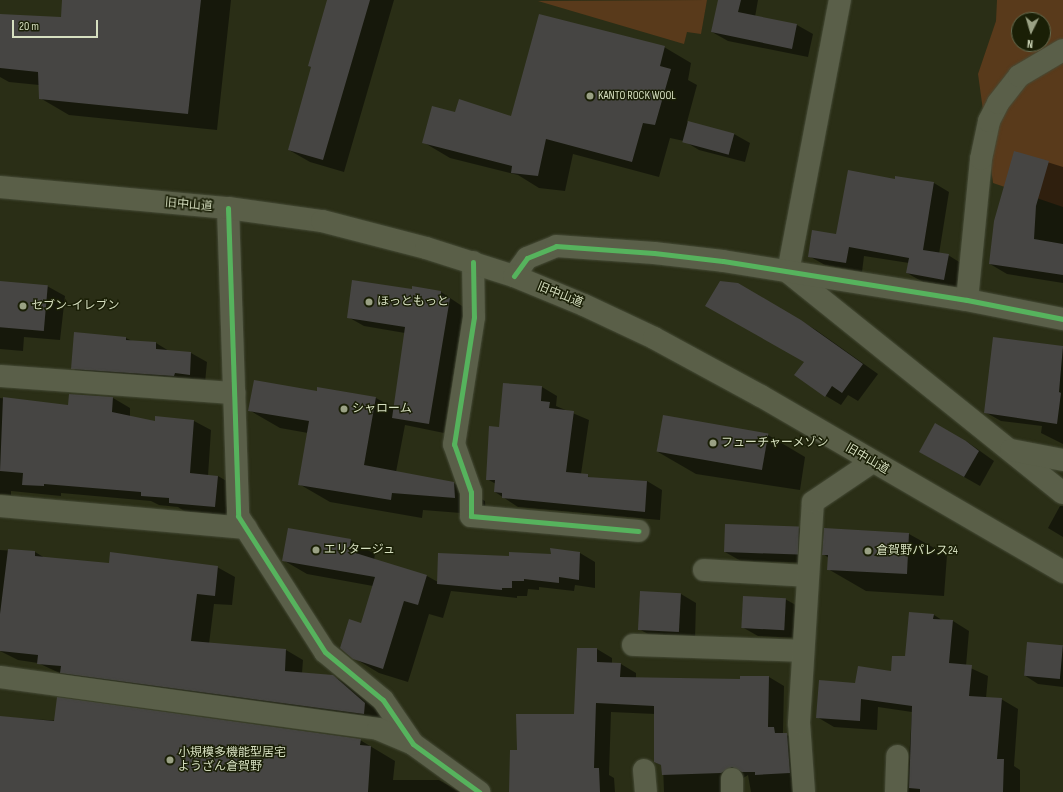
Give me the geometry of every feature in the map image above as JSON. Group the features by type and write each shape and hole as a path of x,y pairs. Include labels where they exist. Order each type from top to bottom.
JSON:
{"main road":[{"name":"旧中山道","path":"0,187 228,208 341,225 473,262 514,276 584,304 654,338 761,396 1063,572"}],"street":[{"path":"788,272 840,0"},
{"path":"968,300 981,159 989,121 998,102 1020,76 1063,50"},
{"path":"228,208 238,516 325,652 383,700 413,744"},
{"path":"514,276 527,258 556,246 654,253 723,261 968,300 1063,319"},
{"path":"473,262 474,317 454,444 471,492 472,516 638,531"},
{"path":"788,272 1063,493"},
{"path":"0,376 234,393"},
{"path":"1008,450 1063,460"},
{"path":"804,792 799,723 812,502 872,462"},
{"path":"0,506 246,528"},
{"path":"704,570 808,576"},
{"path":"633,645 803,651"},
{"path":"0,677 378,729 413,744 479,792"},
{"path":"896,792 897,756"},
{"path":"644,770 646,792"}],"shaded area":[{"path":"707,0 701,34 687,32 684,44 538,1"},
{"path":"997,0 1063,0 1063,207 993,183 978,74 996,21"}],"building":[{"path":"62,0 201,0 188,114 39,99 38,72 0,68 0,14 61,17"},
{"path":"327,0 370,0 323,160 288,150 311,67 308,66"},
{"path":"718,0 741,0 738,12 797,24 792,49 711,32"},
{"name":"KANTO ROCK WOOL","path":"539,14 665,46 660,66 671,69 655,125 643,123 632,162 546,139 538,176 511,173 512,166 422,143 432,106 455,112 459,99 511,116"},
{"path":"688,121 734,133 729,155 682,142"},
{"path":"1014,151 1049,161 1036,206 1034,239 1063,244 1063,275 989,264 994,221"},
{"path":"848,170 895,179 895,176 934,182 923,250 949,254 944,280 906,273 909,258 849,247 846,263 808,257 812,230 836,234"},
{"path":"352,280 412,289 412,286 441,291 441,296 450,298 429,424 392,418 405,327 347,318"},
{"name":"セブン-イレブン","path":"0,281 48,285 44,331 0,327"},
{"path":"720,281 738,283 801,320 863,364 842,393 832,386 825,397 794,375 804,362 705,306"},
{"path":"74,332 126,337 126,340 156,342 156,349 191,352 190,375 175,373 174,376 71,369"},
{"path":"993,337 1063,346 1059,392 1061,393 1057,424 984,413"},
{"path":"254,380 317,391 317,387 376,397 364,465 454,482 455,498 392,493 391,500 298,485 309,421 248,411"},
{"path":"503,383 542,386 541,401 550,402 549,408 574,411 566,472 588,474 588,477 647,481 645,512 502,498 502,493 494,492 495,480 486,480 489,426 499,427"},
{"path":"69,394 113,397 112,412 155,421 155,416 194,420 190,473 218,476 215,507 169,503 169,498 141,496 141,492 44,484 44,486 22,485 23,473 0,471 3,397 68,405"},
{"name":"フューチャーメゾン","path":"663,415 768,434 762,470 657,451"},
{"path":"935,423 966,441 979,451 964,477 919,452"},
{"path":"725,524 799,527 798,555 724,552"},
{"path":"288,528 351,539 349,551 427,575 418,605 404,601 383,669 353,659 340,648 349,619 361,623 375,577 282,561"},
{"name":"倉賀野パレス24","path":"824,528 909,533 907,574 827,570 828,555 822,555"},
{"path":"550,548 580,552 579,580 559,577 559,583 524,579 524,581 512,581 512,588 502,588 502,590 437,584 438,553 509,556 509,552 551,554"},
{"path":"8,549 35,551 35,556 109,563 110,552 218,566 215,596 197,594 191,641 286,649 285,671 333,675 365,703 364,714 60,673 61,666 37,664 38,655 0,651 0,614"},
{"path":"640,591 681,593 679,632 638,630"},
{"path":"743,596 786,598 784,630 741,628"},
{"path":"909,612 934,614 933,619 953,620 949,663 972,665 969,696 1002,698 997,759 1004,759 1003,792 920,792 920,789 909,788 912,706 861,699 860,721 816,718 819,680 855,683 858,666 891,671 892,656 905,656"},
{"path":"1027,642 1063,645 1060,679 1024,676"},
{"path":"577,648 597,648 597,662 621,663 620,677 740,679 740,676 769,676 768,727 774,727 775,733 787,733 790,773 755,775 755,772 742,772 732,767 721,773 662,775 661,765 654,762 654,706 596,703 594,768 599,768 600,792 509,792 510,750 517,750 516,714 574,714"},
{"name":"小規模多機能型居宅 ようざん倉賀野","path":"57,697 361,739 360,745 371,746 368,792 0,792 0,716 54,721"}],"cycle path":[{"path":"228,208 238,516 325,652 383,700 413,744 479,792"},
{"path":"514,276 527,258 556,246 654,253 723,261 967,300 1063,319"},
{"path":"473,262 474,317 454,444 471,492 471,516 638,531"}],"place":[{"name":"KANTO ROCK WOOL","path":"590,96"},
{"name":"ほっともっと","path":"369,302"},
{"name":"セブン-イレブン","path":"23,306"},
{"name":"シャローム","path":"344,409"},
{"name":"フューチャーメゾン","path":"713,443"},
{"name":"エリタージュ","path":"316,550"},
{"name":"倉賀野パレス24","path":"868,551"},
{"name":"小規模多機能型居宅 ようざん倉賀野","path":"170,760"}]}
